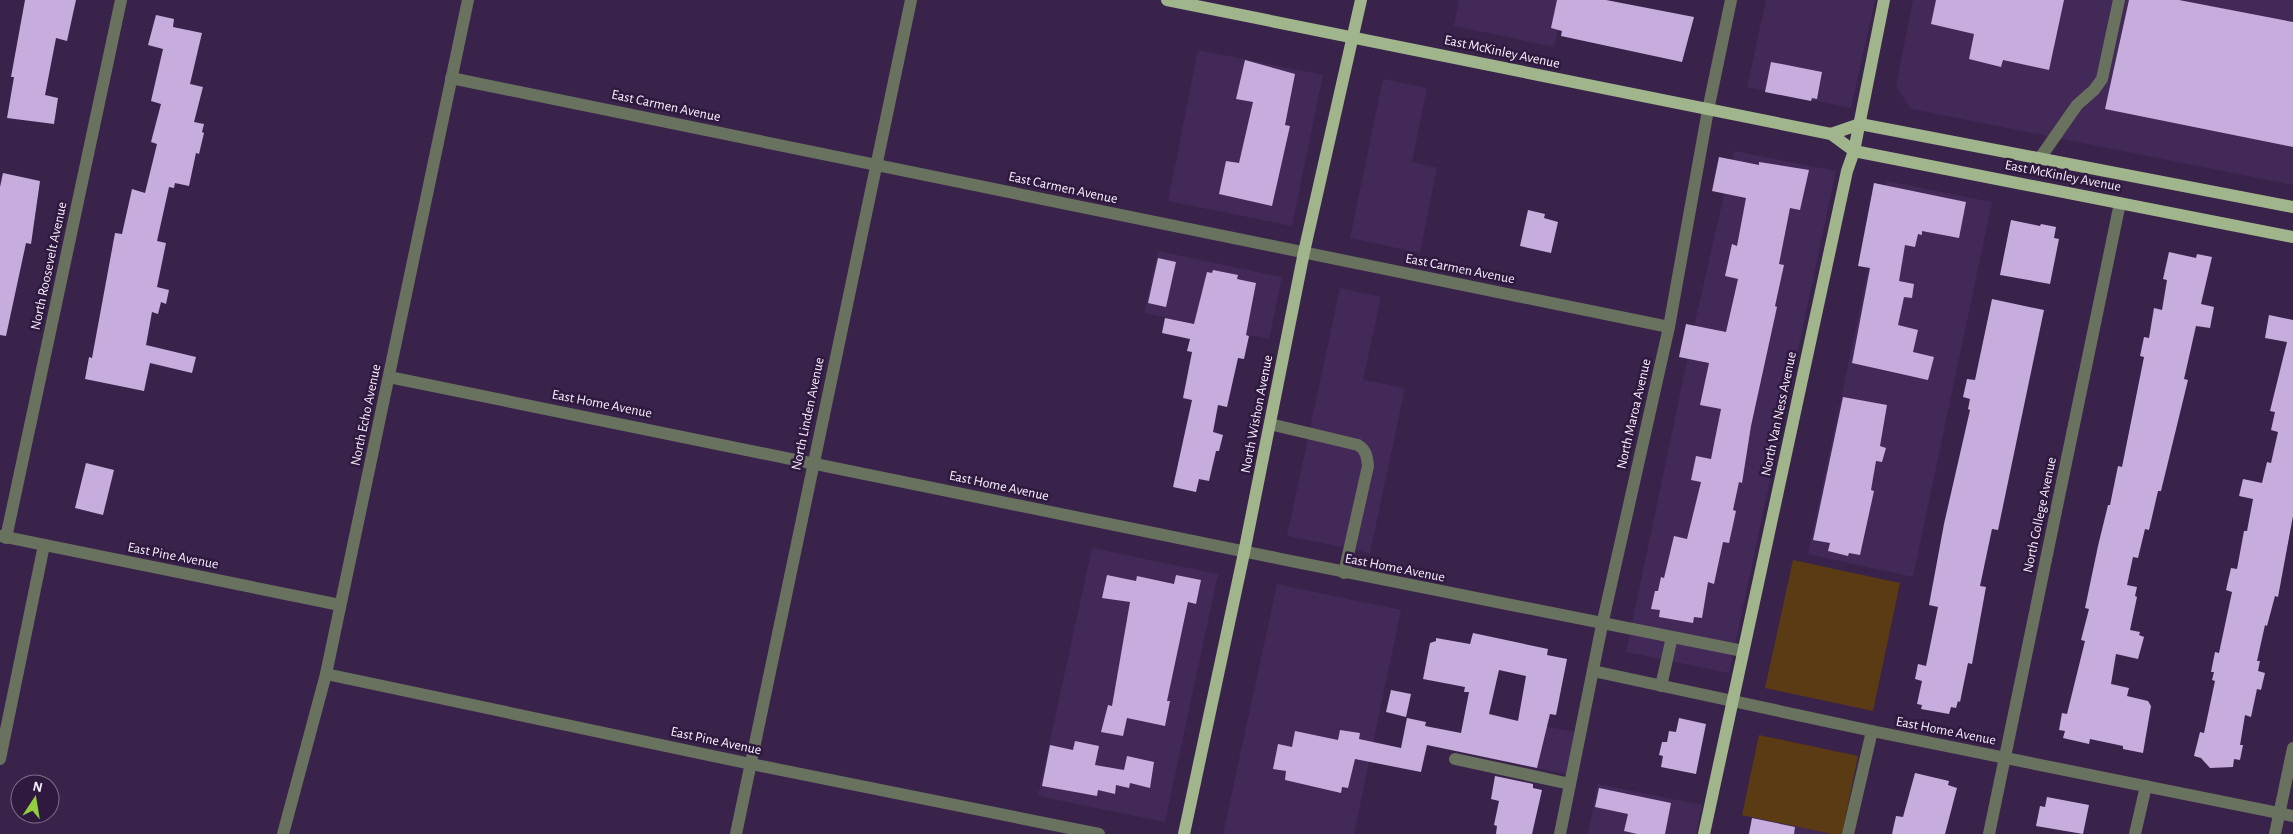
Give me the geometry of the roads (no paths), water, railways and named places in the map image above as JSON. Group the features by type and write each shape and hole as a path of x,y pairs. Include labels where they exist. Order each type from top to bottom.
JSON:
{"main road":[{"name":"East McKinley Avenue","path":"1167,0 1831,134 1854,151 2120,202 2293,238"},
{"name":"North Wishon Avenue","path":"1184,834 1244,553 1304,252 1361,0"},
{"name":"North Van Ness Avenue","path":"1704,834 1847,171 1860,124 1884,0"},
{"name":"East McKinley Avenue","path":"1831,134 1860,124 2293,207"}],"street":[{"name":"North Roosevelt Avenue","path":"3,537 121,0"},
{"name":"North Echo Avenue","path":"284,834 326,674 468,0"},
{"name":"North Linden Avenue","path":"736,834 911,0"},
{"name":"North Maroa Avenue","path":"1560,834 1602,625 1669,327 1708,110 1731,0"},
{"path":"2040,158 2077,105 2094,90 2102,79 2119,0"},
{"name":"East Carmen Avenue","path":"451,78 1669,327"},
{"name":"North College Avenue","path":"1989,834 2120,202"},
{"name":"East Home Avenue","path":"389,377 813,462 1244,553 1602,625 1743,651"},
{"path":"1270,424 1358,445 1363,448 1367,455 1368,466 1344,573"},
{"name":"East Pine Avenue","path":"3,537 340,605"},
{"path":"0,759 44,545"},
{"path":"1661,686 1672,638"},
{"name":"East Home Avenue","path":"1593,671 1872,731 2293,816"},
{"name":"East Pine Avenue","path":"326,674 751,764 1099,834"},
{"path":"1848,834 1872,731"},
{"path":"2275,834 2293,748"},
{"path":"1456,759 1570,784"},
{"path":"2135,834 2146,786"}]}
